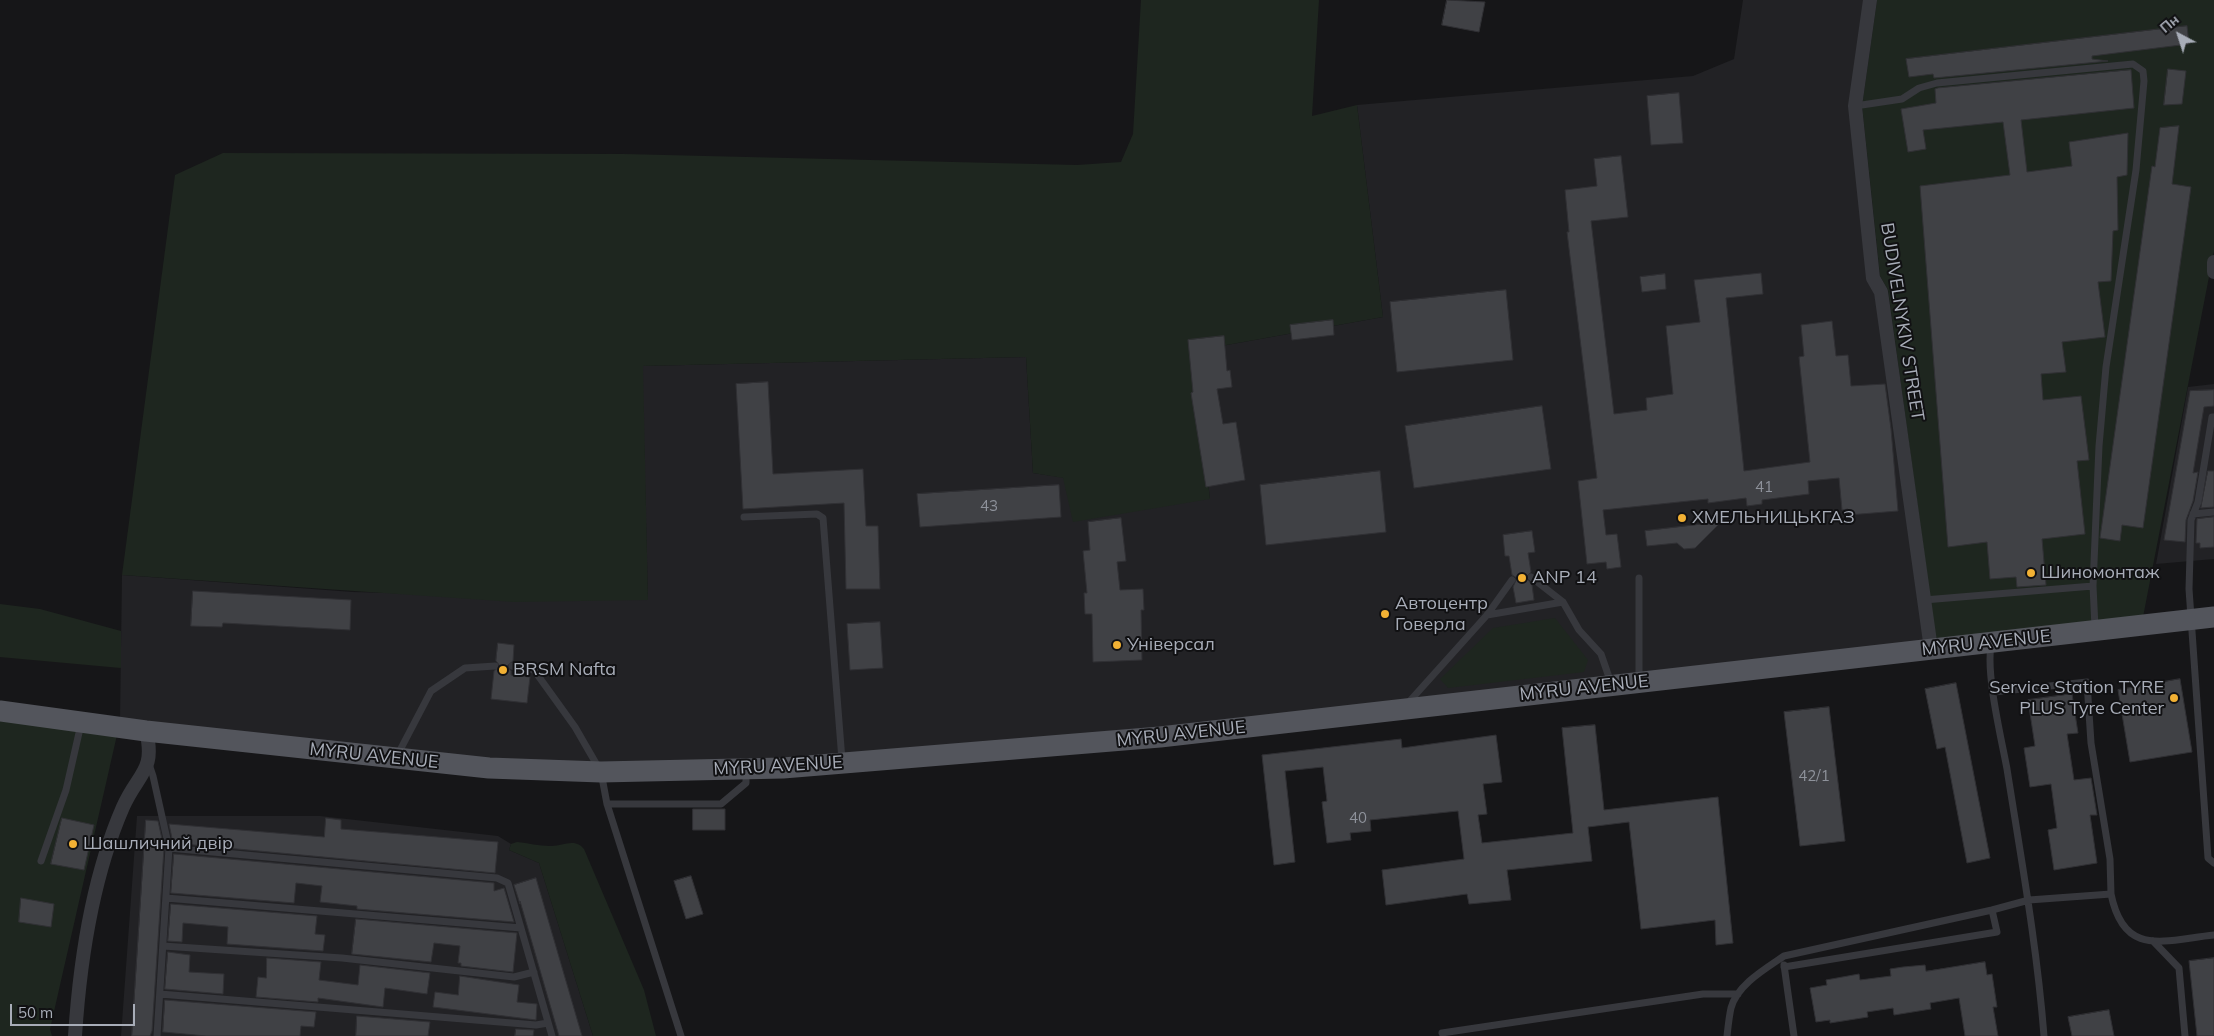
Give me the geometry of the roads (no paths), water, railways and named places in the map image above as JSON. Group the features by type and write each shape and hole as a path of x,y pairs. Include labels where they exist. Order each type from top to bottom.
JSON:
{"main road":[{"name":"MYRU AVENUE","path":"0,711 146,731 489,768 601,772 746,769 1160,737 2214,617"}],"street":[{"name":"BUDIVELNYKIV STREET","path":"1870,0 1855,106 1873,278 1881,292 1930,649"},
{"path":"2214,262 2214,272"},
{"path":"75,1036 81,963 111,835 131,789 149,764 150,748 146,731"}],"lane":[{"path":"1855,106 1902,100 1919,88 1937,83 2133,64 2142,71 2144,81 2136,170 2106,367 2093,586 2096,630"},
{"path":"2214,416 2212,417 2193,514 2190,540 2190,620 2208,858 2214,863"},
{"path":"2204,464 2214,463"},
{"path":"2193,514 2214,512"},
{"path":"744,517 818,514 823,518 842,763"},
{"path":"1531,577 1562,602 1579,630 1601,654 1612,685"},
{"path":"1639,578 1639,682"},
{"path":"1403,709 1487,614 1512,580"},
{"path":"1924,600 2093,586"},
{"path":"1487,614 1562,602"},
{"path":"1991,642 1989,653 1994,692 2029,900 2044,1036"},
{"path":"396,758 431,691 466,668 495,666"},
{"path":"512,666 534,670 575,727 601,772 607,804 682,1036"},
{"path":"1994,692 2087,682 2091,744 2110,859 2110,894 2114,912 2125,930 2139,940 2153,941 2214,935"},
{"path":"42,861 66,790 81,722"},
{"path":"149,764 169,848 157,1036"},
{"path":"607,804 721,804 746,783 746,769"},
{"path":"169,848 497,878 508,883 552,1036"},
{"path":"1727,1036 1731,1007 1738,994 1760,972 1784,956 1992,910 2029,900 2110,894"},
{"path":"166,898 521,928"},
{"path":"1784,967 1997,932 1992,910"},
{"path":"2153,941 2179,968 2185,1036"},
{"path":"163,946 342,958 514,977 534,972"},
{"path":"1784,956 1794,1036"},
{"path":"160,994 536,1025 548,1022"},
{"path":"1442,1033 1703,994 1738,994"}],"place":[{"name":"ХМЕЛЬНИЦЬКГАЗ","path":"1682,518"},
{"name":"Шиномонтаж","path":"2031,573"},
{"name":"ANP 14","path":"1522,578"},
{"name":"Автоцентр Говерла","path":"1385,614"},
{"name":"Універсал","path":"1117,645"},
{"name":"BRSM Nafta","path":"503,670"},
{"name":"Service Station TYRE PLUS Tyre Center","path":"2174,698"},
{"name":"Шашличний двір","path":"73,844"}]}
